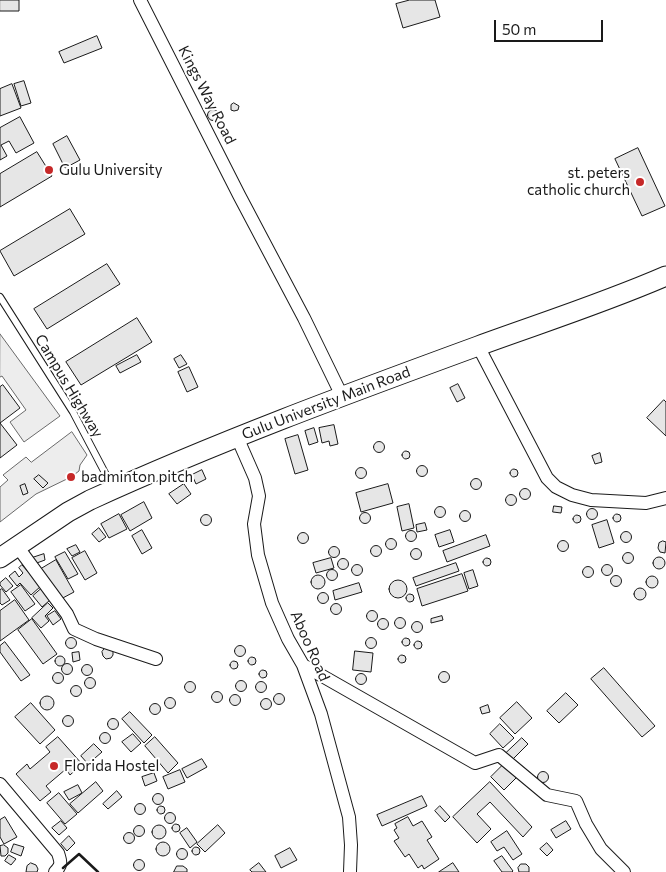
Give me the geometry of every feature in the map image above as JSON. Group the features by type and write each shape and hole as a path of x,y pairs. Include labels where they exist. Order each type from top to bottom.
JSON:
{"street":[{"name":"Kings Way Road","path":"140,0 304,318 342,396"},
{"name":"Gulu University Main Road","path":"0,558 68,512 114,489 237,437 342,396 610,300 666,276"},
{"path":"478,346 547,478 556,487 572,495 591,500 646,503 666,498"},
{"name":"Aboo Road","path":"237,437 256,478 259,496 254,524 258,555 272,603 288,639 303,665 321,714 349,817 350,872"},
{"path":"17,546 67,614 74,629 96,639 156,659"},
{"path":"303,665 475,764 499,755 547,794 576,801 586,824 601,849 624,872"},
{"path":"0,784 58,853 61,862 55,872"}],"lane":[{"name":"Campus Highway","path":"0,297 73,412 114,489"}],"shaded area":[{"path":"0,334 60,416 24,442 10,422 26,410 2,376 0,377"},
{"path":"72,432 87,455 80,465 79,471 71,477 36,494 0,522 0,487 8,480 3,475 26,457 31,462"}],"building":[{"path":"0,0 19,0 19,11 0,11"},
{"path":"410,0 435,0 440,17 403,28 396,4"},
{"path":"97,36 102,48 64,63 59,52"},
{"path":"24,81 31,103 21,106 14,84"},
{"path":"12,84 21,108 0,116 0,89"},
{"path":"234,103 239,106 238,110 231,110 231,105"},
{"path":"213,109 219,115 213,121 207,115"},
{"path":"20,117 34,143 16,153 9,141 1,145 7,156 0,160 0,128"},
{"path":"67,136 80,160 65,168 53,144"},
{"name":"st. peters catholic church","path":"638,148 665,206 642,216 615,159"},
{"path":"37,152 52,176 0,207 0,174"},
{"path":"70,209 85,234 14,276 0,251"},
{"path":"107,264 120,284 47,329 34,309"},
{"path":"137,318 152,342 81,385 66,362"},
{"path":"137,355 141,362 120,373 116,366"},
{"path":"181,355 187,364 179,368 174,359"},
{"path":"189,367 198,387 187,392 178,372"},
{"path":"458,384 465,398 457,402 450,388"},
{"path":"3,385 20,408 0,423 0,387"},
{"path":"664,400 666,402 666,436 647,418"},
{"path":"0,423 17,445 0,458"},
{"path":"334,425 338,444 330,446 329,441 322,443 319,428"},
{"path":"314,428 318,442 309,445 305,431"},
{"path":"298,435 308,470 295,474 285,439"},
{"path":"379,441 385,447 379,453 373,447"},
{"path":"406,451 410,455 406,459 402,455"},
{"path":"600,453 602,462 595,464 592,456"},
{"path":"422,465 428,471 422,477 416,471"},
{"path":"359,468 363,468 366,473 365,477 359,478 356,475 356,471"},
{"path":"514,469 518,473 514,477 510,473"},
{"path":"202,470 206,479 196,484 192,475"},
{"path":"39,475 48,483 43,488 34,479"},
{"path":"474,479 478,479 481,484 480,488 474,489 471,486 471,482"},
{"path":"25,484 28,493 23,495 20,486"},
{"path":"184,484 191,494 177,504 169,494"},
{"path":"388,484 393,503 361,512 356,493"},
{"path":"523,489 527,489 530,494 529,498 523,499 520,496 520,492"},
{"path":"509,495 513,495 516,500 515,504 509,505 506,502 506,498"},
{"path":"144,502 152,518 130,531 121,515"},
{"path":"409,504 414,528 402,531 397,507"},
{"path":"554,506 562,507 561,513 553,512"},
{"path":"438,507 442,507 445,512 444,516 438,517 435,514 435,510"},
{"path":"592,508 598,514 592,520 586,514"},
{"path":"463,511 467,511 470,516 469,520 463,521 460,518 460,514"},
{"path":"365,512 371,518 365,524 359,518"},
{"path":"119,514 127,529 109,538 101,524"},
{"path":"617,514 621,518 617,522 613,518"},
{"path":"204,515 208,515 211,520 210,524 204,525 201,522 201,518"},
{"path":"577,515 581,519 577,523 573,519"},
{"path":"607,520 614,543 599,548 592,525"},
{"path":"425,523 427,530 417,532 416,525"},
{"path":"99,528 106,537 99,542 92,534"},
{"path":"142,530 152,548 142,554 132,536"},
{"path":"450,530 454,542 439,547 435,535"},
{"path":"409,531 413,531 416,536 415,540 409,541 406,538 406,534"},
{"path":"626,531 632,537 626,543 620,537"},
{"path":"301,533 305,533 308,538 307,542 301,543 298,540 298,536"},
{"path":"486,535 490,546 447,562 443,551"},
{"path":"389,539 393,539 396,544 395,548 389,549 386,546 386,542"},
{"path":"563,540 569,546 563,552 557,546"},
{"path":"666,542 665,553 660,552 658,548 659,543"},
{"path":"76,545 80,552 72,556 67,549"},
{"path":"374,546 378,546 381,551 380,555 374,556 371,553 371,549"},
{"path":"332,547 336,547 339,552 338,556 332,557 329,554 329,550"},
{"path":"414,549 418,549 421,554 420,558 414,559 411,556 411,552"},
{"path":"85,551 97,573 85,580 72,558"},
{"path":"65,552 78,574 68,579 55,557"},
{"path":"626,553 630,553 633,558 632,562 626,563 623,560 623,556"},
{"path":"44,554 45,560 34,564 32,558"},
{"path":"657,557 661,557 665,563 661,569 657,569 653,565 653,561"},
{"path":"331,558 334,568 316,573 313,563"},
{"path":"343,558 349,564 343,570 337,564"},
{"path":"487,558 491,562 487,566 483,562"},
{"path":"56,560 74,592 59,600 41,569"},
{"path":"456,563 459,571 416,586 413,578"},
{"path":"607,564 613,570 607,576 601,570"},
{"path":"22,565 41,586 31,595 20,583 17,586 9,576 15,571 19,577 23,573 19,568"},
{"path":"355,565 359,565 362,570 361,574 355,575 352,572 352,568"},
{"path":"586,567 590,567 593,572 592,576 586,577 583,574 583,570"},
{"path":"330,570 334,570 337,575 336,579 330,580 327,577 327,573"},
{"path":"473,570 478,586 469,589 464,573"},
{"path":"462,574 468,591 422,606 417,589"},
{"path":"315,575 321,575 325,582 321,589 315,589 311,585 311,579"},
{"path":"614,576 618,576 621,581 620,585 614,586 611,583 611,579"},
{"path":"650,576 654,576 658,582 654,588 650,588 646,584 646,580"},
{"path":"6,578 13,586 6,592 0,583"},
{"path":"398,580 404,583 407,589 404,595 398,598 392,595 389,589 392,583"},
{"path":"359,583 362,592 335,600 333,591"},
{"path":"21,585 35,604 25,611 11,592"},
{"path":"638,588 642,588 646,594 642,600 638,600 634,596 634,592"},
{"path":"2,589 10,600 2,605 0,603 0,590"},
{"path":"41,589 50,600 42,607 33,596"},
{"path":"321,593 325,593 328,598 327,602 321,603 318,600 318,596"},
{"path":"410,594 414,598 410,602 406,598"},
{"path":"15,600 29,620 0,641 0,611"},
{"path":"48,603 53,608 45,616 49,621 41,628 32,618"},
{"path":"334,604 338,604 341,609 340,613 334,614 331,611 331,607"},
{"path":"55,611 61,619 53,625 47,616"},
{"path":"370,611 374,611 377,616 376,620 370,621 367,618 367,614"},
{"path":"442,616 443,620 431,623 431,619"},
{"path":"383,618 389,624 383,630 377,624"},
{"path":"398,618 402,618 405,623 404,627 398,628 395,625 395,621"},
{"path":"32,619 57,654 43,664 18,630"},
{"path":"415,622 419,622 422,627 421,631 415,632 412,629 412,625"},
{"path":"69,638 73,638 76,643 75,647 69,648 66,645 66,641"},
{"path":"369,638 373,638 376,643 375,647 369,648 366,645 366,641"},
{"path":"406,638 410,642 406,646 402,642"},
{"path":"418,641 422,645 418,649 414,645"},
{"path":"5,642 30,675 21,681 0,652 0,646"},
{"path":"238,646 242,646 245,651 244,655 238,656 235,653 235,649"},
{"path":"105,648 113,650 111,658 106,659 103,656 102,652"},
{"path":"355,651 373,653 371,672 353,670"},
{"path":"79,652 80,660 73,662 72,653"},
{"path":"402,655 406,659 402,663 398,659"},
{"path":"58,656 62,656 65,661 64,665 58,666 55,663 55,659"},
{"path":"252,657 256,661 252,665 248,661"},
{"path":"234,661 238,665 234,669 230,665"},
{"path":"65,664 69,664 72,669 71,673 65,674 62,671 62,667"},
{"path":"85,665 89,665 92,670 91,674 85,675 82,672 82,668"},
{"path":"604,668 655,726 642,737 591,679"},
{"path":"263,670 267,674 263,678 259,674"},
{"path":"442,672 446,672 449,677 448,681 442,682 439,679 439,675"},
{"path":"56,673 60,673 63,678 62,682 56,683 53,680 53,676"},
{"path":"361,673 367,679 361,685 355,679"},
{"path":"88,678 92,678 95,683 94,687 88,688 85,685 85,681"},
{"path":"241,680 247,686 241,692 235,686"},
{"path":"261,681 267,687 261,693 255,687"},
{"path":"188,682 192,682 195,687 194,691 188,692 185,689 185,685"},
{"path":"74,686 78,686 81,691 80,695 74,696 71,693 71,689"},
{"path":"217,691 223,697 217,703 211,697"},
{"path":"279,693 285,699 279,705 273,699"},
{"path":"566,693 578,705 559,723 547,711"},
{"path":"233,695 237,695 240,700 239,704 233,705 230,702 230,698"},
{"path":"47,696 52,698 54,703 52,708 47,710 42,708 40,703 42,698"},
{"path":"170,697 176,703 170,709 164,703"},
{"path":"266,698 272,704 266,710 260,704"},
{"path":"517,702 532,718 515,734 500,718"},
{"path":"31,703 55,730 40,744 15,717"},
{"path":"153,704 157,704 160,709 159,713 153,714 150,711 150,707"},
{"path":"488,705 490,712 482,714 480,708"},
{"path":"130,712 152,735 144,743 122,719"},
{"path":"66,716 70,716 73,721 72,725 66,726 63,723 63,719"},
{"path":"111,719 115,719 118,724 117,728 111,729 108,726 108,722"},
{"path":"500,724 514,738 503,748 490,734"},
{"path":"103,733 107,733 110,738 109,742 103,743 100,740 100,736"},
{"path":"133,734 141,743 131,752 122,742"},
{"name":"Florida Hostel","path":"58,737 82,764 70,775 66,769 46,786 51,792 40,801 16,774 27,764 30,769 50,752 46,747"},
{"path":"155,737 178,763 168,773 145,746"},
{"path":"522,738 528,744 509,763 503,756"},
{"path":"94,744 102,752 88,764 81,756"},
{"path":"202,759 207,767 187,778 182,769"},
{"path":"506,762 519,775 504,790 491,777"},
{"path":"180,770 185,782 168,789 163,777"},
{"path":"541,772 545,772 548,777 547,781 541,782 538,779 538,775"},
{"path":"154,773 157,781 145,786 142,777"},
{"path":"96,782 103,791 78,813 70,804"},
{"path":"490,782 532,827 523,837 490,802 477,814 491,829 477,843 453,817"},
{"path":"78,785 82,793 69,800 64,792"},
{"path":"117,791 122,797 108,809 103,804"},
{"path":"59,793 77,814 65,824 47,803"},
{"path":"156,794 160,794 163,799 162,803 156,804 153,801 153,797"},
{"path":"422,796 427,806 382,826 377,815"},
{"path":"138,804 142,804 145,809 144,813 138,814 135,811 135,807"},
{"path":"161,806 165,810 161,814 157,810"},
{"path":"440,806 450,817 445,822 435,811"},
{"path":"168,813 172,813 175,818 174,822 168,823 165,820 165,816"},
{"path":"5,817 17,837 4,844 0,837 0,820"},
{"path":"408,817 413,826 422,821 432,837 427,840 439,859 424,869 422,865 418,868 409,854 405,857 394,841 399,838 394,830 397,828 395,824"},
{"path":"61,821 67,828 59,835 52,828"},
{"path":"566,821 571,829 556,838 551,830"},
{"path":"176,824 180,828 176,832 172,828"},
{"path":"139,825 145,831 139,837 133,831"},
{"path":"159,825 164,827 166,832 164,837 159,839 154,837 152,832 154,827"},
{"path":"218,825 225,833 205,852 197,844"},
{"path":"187,828 197,842 190,848 180,833"},
{"path":"507,831 522,854 513,860 504,847 497,851 491,842"},
{"path":"127,833 131,833 134,838 133,842 127,843 124,840 124,836"},
{"path":"69,836 75,843 67,851 61,844"},
{"path":"163,842 168,844 170,849 168,854 163,856 158,854 156,849 158,844"},
{"path":"547,843 553,850 547,856 540,849"},
{"path":"14,844 24,847 21,856 11,852"},
{"path":"4,845 8,848 8,853 5,856 1,856 0,846"},
{"path":"196,847 200,851 196,855 192,851"},
{"path":"290,848 297,860 281,868 275,856"},
{"path":"180,849 184,849 187,854 186,858 180,859 177,856 177,852"},
{"path":"9,855 16,859 11,865 5,861"},
{"path":"502,856 512,872 502,872 494,861"},
{"path":"137,860 141,860 144,865 143,869 137,870 134,867 134,863"},
{"path":"31,863 36,865 37,872 26,872 27,866"},
{"path":"259,863 266,872 252,872 250,870"},
{"path":"453,863 459,872 439,872"},
{"path":"521,864 526,864 529,867 529,872 519,872 518,868"},
{"path":"177,866 183,866 187,869 187,872 174,872"}],"wall":[{"path":"63,868 79,854 98,872"}],"place":[{"name":"Gulu University","path":"49,170"},
{"name":"st. peters catholic church","path":"640,182"},
{"name":"badminton pitch","path":"71,477"},
{"name":"Florida Hostel","path":"54,766"}]}
